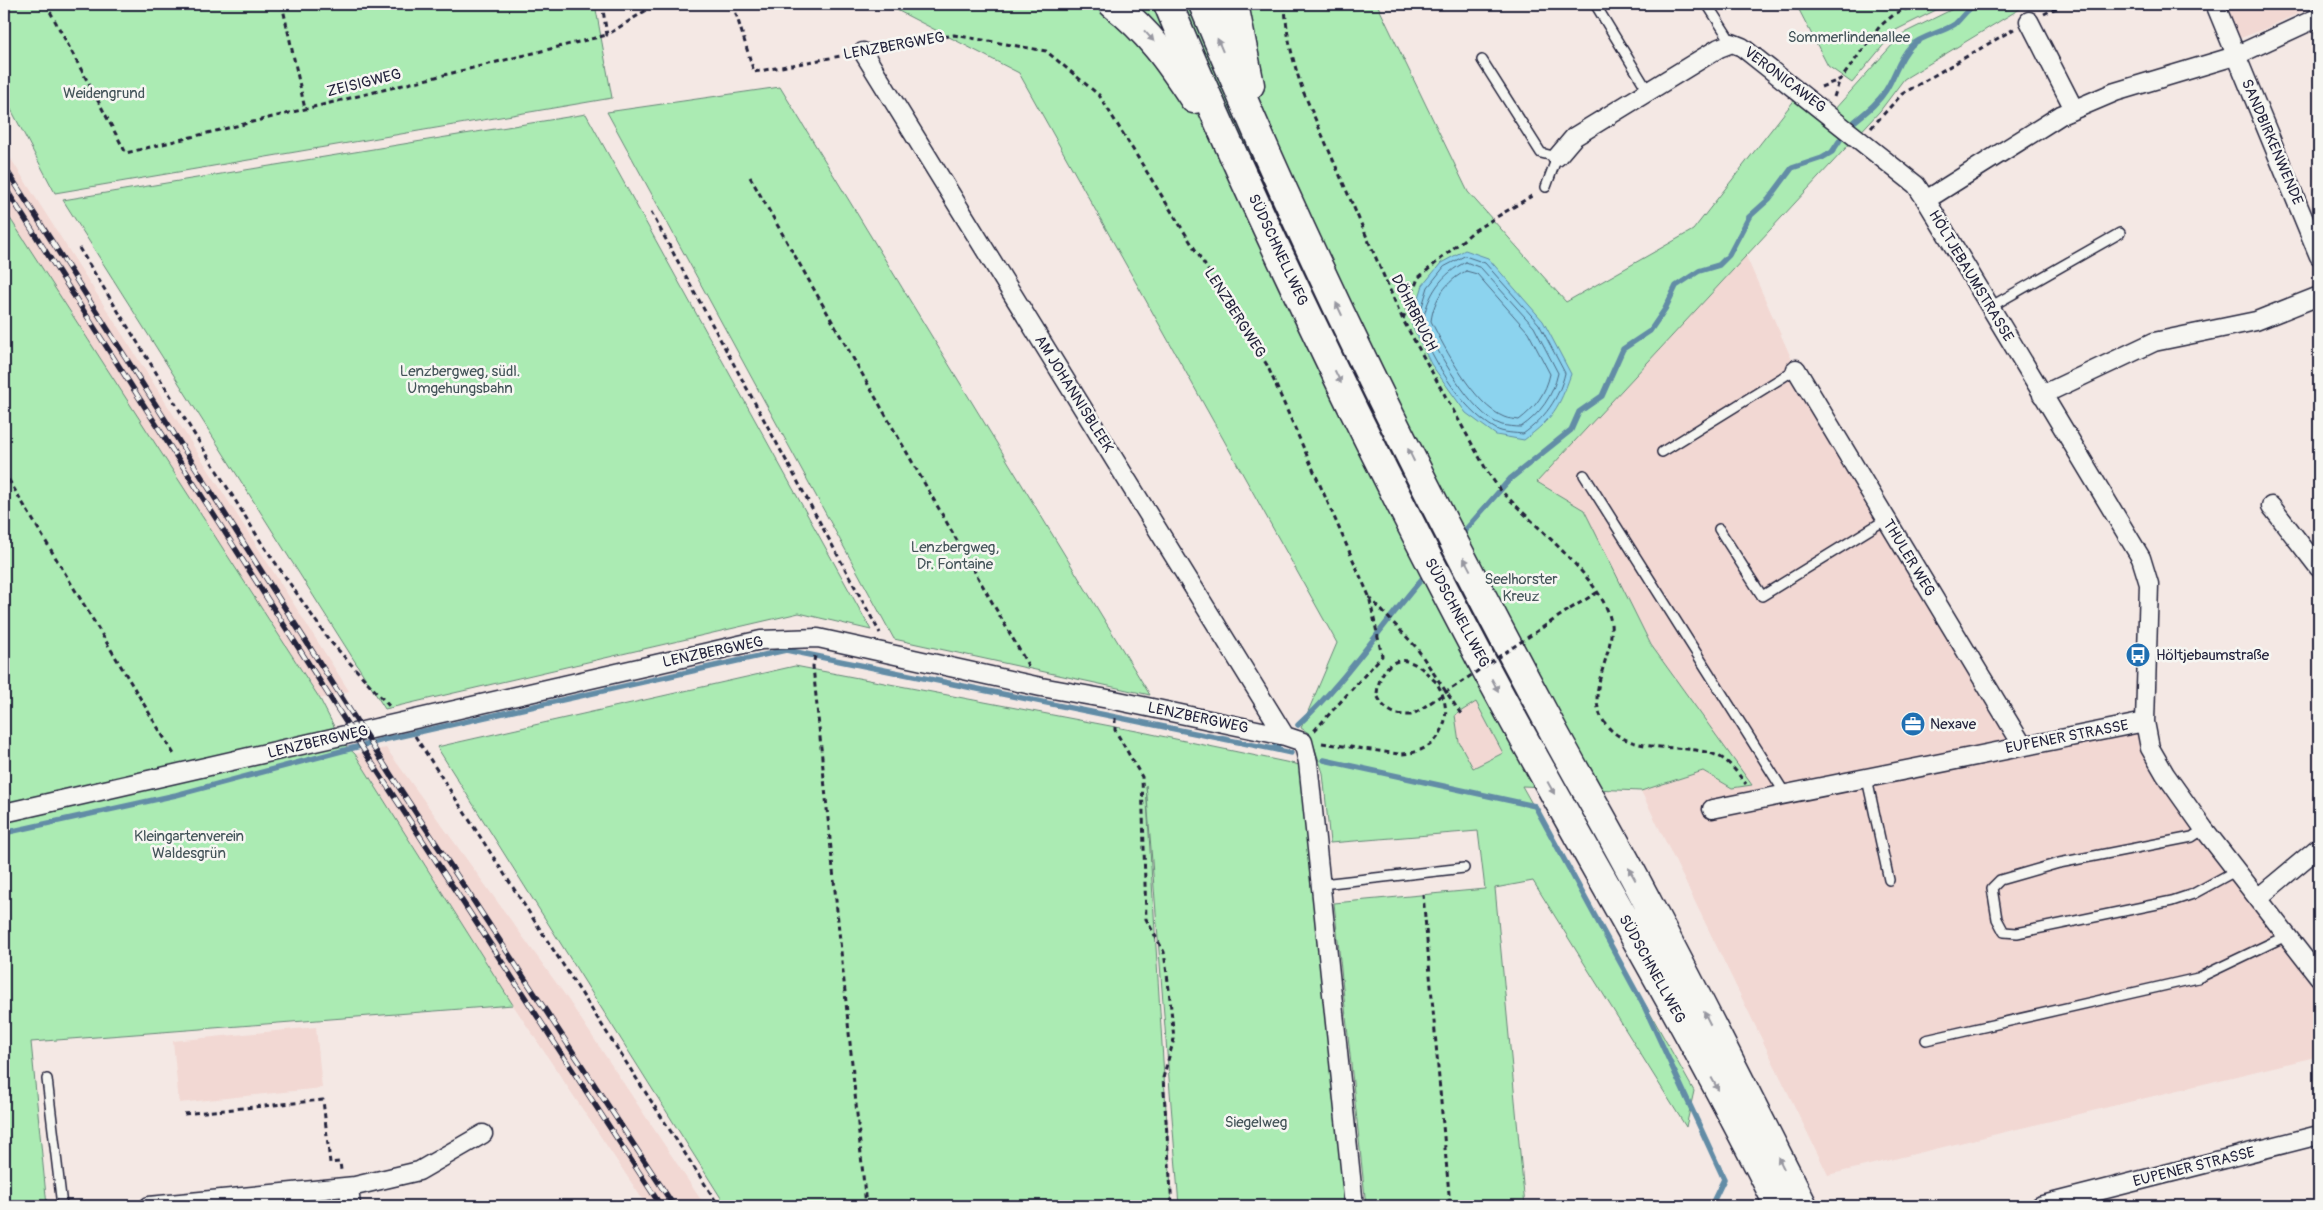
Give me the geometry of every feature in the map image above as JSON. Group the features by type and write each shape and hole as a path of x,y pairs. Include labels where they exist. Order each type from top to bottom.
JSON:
{"highway":[{"path":"1113,4 1148,34 1165,54 1242,174"},
{"name":"SÜDSCHNELLWEG","path":"1168,4 1242,174 1315,331 1410,523 1527,746 1633,934 1780,1206"},
{"name":"SÜDSCHNELLWEG","path":"1203,4 1260,138 1344,320 1432,498 1554,733 1649,905 1802,1206"},
{"path":"1234,4 1260,138"}],"street":[{"name":"SANDBIRKENWENDE","path":"2215,4 2319,256"},
{"name":"HÖLTJEBAUMSTRASSE","path":"2145,722 2148,584 2141,558 1926,200 2062,114 2115,92 2159,77 2235,56 2319,18"},
{"path":"2029,21 2074,109"},
{"name":"VERONICAWEG","path":"1557,157 1574,136 1719,48 1732,43 1742,47 1861,139 1916,185 1926,200"},
{"name":"AM JOHANNISBLEEK","path":"863,52 1285,736"},
{"path":"2042,395 2154,342 2256,321 2319,296"},
{"name":"THULER WEG","path":"1796,369 1885,520 2023,746"},
{"path":"2271,506 2319,568"},
{"name":"LENZBERGWEG","path":"4,813 184,772 410,729 761,640 818,638 892,656 1285,736 1303,742"},
{"name":"EUPENER STRASSE","path":"1712,809 2145,722 2150,748 2165,774 2204,829 2319,977"},
{"path":"1303,742 1308,762 1322,884 1354,1206"},
{"path":"2258,898 2319,847"},
{"path":"151,1206 346,1187 420,1171 483,1134"},
{"name":"EUPENER STRASSE","path":"2039,1206 2319,1135"},
{"path":"346,1187 351,1206"}],"lane":[{"path":"1595,4 1648,91"},
{"path":"1707,4 1732,43"},
{"path":"1482,60 1541,153 1557,157 1546,187"},
{"path":"1990,307 2120,233"},
{"path":"1662,452 1796,369"},
{"path":"1584,475 1786,795"},
{"path":"1719,529 1762,596 1885,520"},
{"path":"1867,779 1889,880"},
{"path":"2204,829 2192,837 2060,863 2000,880 1992,888 1997,919 2004,932 2017,933 2172,901 2193,894 2237,870"},
{"path":"1322,884 1464,868"},
{"path":"1926,1040 2198,978 2288,935"},
{"path":"47,1079 62,1206"}],"path":[{"path":"46,4 49,8 66,4"},
{"path":"282,4 305,109"},
{"path":"602,4 608,35"},
{"name":"ZEISIGWEG","path":"49,8 126,152 608,35 656,4"},
{"name":"LENZBERGWEG","path":"733,4 754,72 954,35 1046,51 1099,95 1267,365 1369,596 1382,656 1303,742"},
{"name":"DÖHRBRUCH","path":"1285,4 1286,26 1292,60 1402,320 1487,472 1505,495 1589,580 1606,605 1611,634 1598,686 1597,701 1602,716 1610,729 1632,742 1720,757 1733,767 1759,800"},
{"path":"1804,94 1841,79 1880,26 1896,13 1919,4"},
{"path":"1861,139 1902,94 1998,37 2064,4"},
{"path":"750,177 1041,687"},
{"path":"1402,320 1418,278 1475,230 1546,187"},
{"path":"651,212 892,656"},
{"path":"78,248 261,542 329,640 410,729 719,1206"},
{"path":"4,472 184,772"},
{"path":"1303,742 1399,754 1412,754 1424,751 1440,733 1445,721 1446,707 1443,694 1436,682 1417,665 1406,661 1396,662 1386,667 1381,674 1377,695 1380,703 1394,714 1403,716 1418,712 1570,609 1598,592"},
{"path":"1369,596 1416,647 1463,717"},
{"path":"813,666 866,1206"},
{"path":"1115,730 1142,777 1146,919 1164,952 1169,989 1174,1039 1163,1078 1172,1206"},
{"path":"1422,894 1450,1206"},
{"path":"184,1114 323,1100 330,1163 340,1162 346,1187"}],"shaded area":[{"path":"2224,4 2318,4 2267,28 2238,39"},
{"path":"4,148 349,691 320,699 66,307 4,209"},
{"path":"1746,256 1796,369 2023,746 2145,722 2150,748 2319,977 2319,1056 1828,1175 1641,791 1703,771 1732,788 1752,785 1651,645 1584,510 1537,482"},
{"path":"1476,702 1503,753 1473,768 1459,742 1455,715"},
{"path":"386,748 565,995 705,1206 647,1206 513,1005 355,754"},
{"path":"316,1027 322,1088 179,1103 173,1041"}],"green space":[{"name":"Weidengrund","path":"4,4 595,4 612,98 55,193 4,96"},
{"name":"Seelhorster Kreuz","path":"885,4 1377,4 1468,192 1566,302 1693,230 1796,98 1825,120 1902,34 1963,4 2028,4 1904,79 1880,111 1537,482 1584,510 1651,645 1752,785 1732,788 1703,771 1641,791 1522,786 1694,1091 1686,1127 1533,881 1495,888 1525,1206 1366,1206 1334,903 1485,889 1478,831 1330,843 1323,773 1310,734 1301,728 1337,643 1019,73","holes":["1476,702 1503,753 1473,768 1459,742 1455,715"]},
{"name":"Sommerlindenallee","path":"1796,4 1948,4 1896,30 1852,83 1828,66"},
{"name":"Lenzbergweg, Dr. Fontaine","path":"780,87 1150,695 894,639 607,112"},
{"name":"Lenzbergweg, südl. Umgehungsbahn","path":"586,114 871,630 799,613 385,709 63,200"},
{"name":"Kleingartenverein Waldesgrün","path":"4,209 320,699 342,742 355,754 513,1005 31,1042 47,1206 4,1206"},
{"name":"Siegelweg","path":"795,666 1142,732 1300,765 1349,1206 1179,1206 1146,785 1172,1206 726,1206 437,747"}],"water":[{"path":"1465,250 1488,258 1543,321 1571,374 1563,396 1554,412 1524,440 1496,435 1466,413 1431,364 1411,323 1423,285 1441,263"}],"waterway":[{"path":"1854,122 1883,95 1903,56 1911,46 1955,24 1968,10 1977,4"},
{"path":"1460,536 1510,479 1571,430 1579,412 1602,396 1623,349 1650,331 1665,309 1676,286 1699,271 1719,265 1729,255 1749,217 1769,199 1792,168 1822,158 1832,152 1840,140"},
{"path":"1298,725 1333,689 1427,573"},
{"path":"4,833 176,795 383,740 786,650 1273,749 1278,745"},
{"path":"1273,749 1291,753"},
{"path":"1324,760 1535,806 1645,1008 1724,1179 1711,1206"}],"railway":[{"path":"4,166 391,775 674,1206"},
{"path":"4,186 365,752 661,1206"}],"place":[{"name":"Höltjebaumstraße","path":"2138,655"},
{"name":"Nexave","path":"1913,724"}]}
